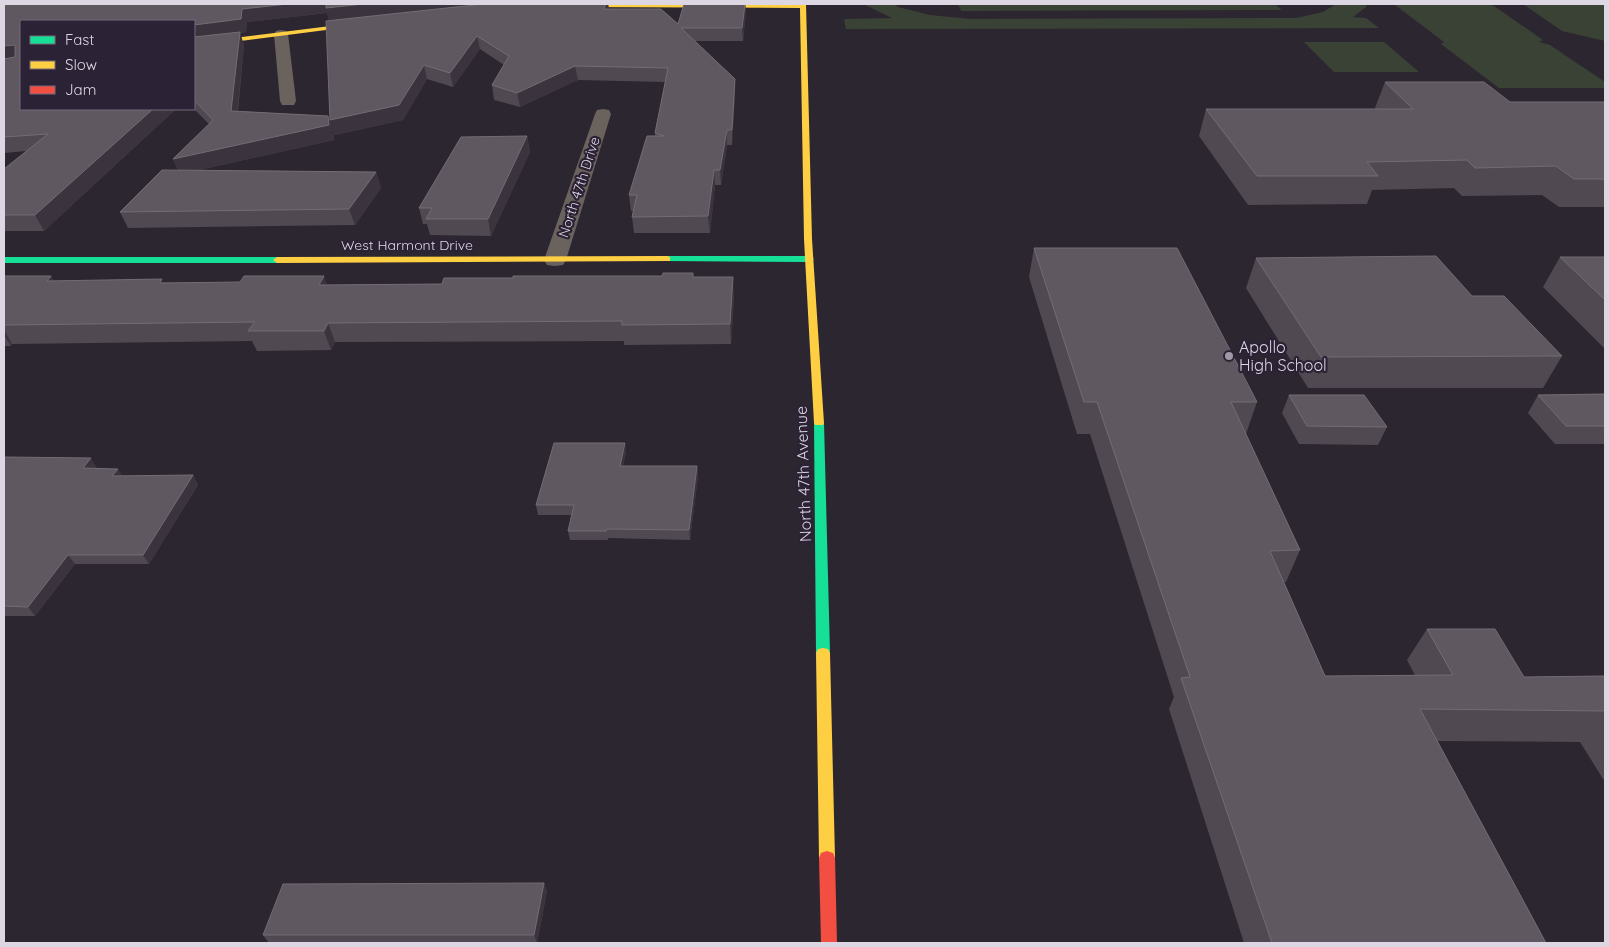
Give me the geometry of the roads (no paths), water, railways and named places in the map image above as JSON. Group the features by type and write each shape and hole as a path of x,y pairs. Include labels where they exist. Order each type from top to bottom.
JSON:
{"street":[{"path":"563,7 804,5"},
{"name":"North 47th Avenue","path":"804,5 810,259 818,431 829,943"},
{"path":"195,45 373,23"},
{"path":"281,34 288,101"},
{"name":"North 47th Drive","path":"555,260 603,114"},
{"name":"West Harmont Drive","path":"4,260 810,259"}],"place":[{"name":"Apollo High School","path":"1229,356"}]}
